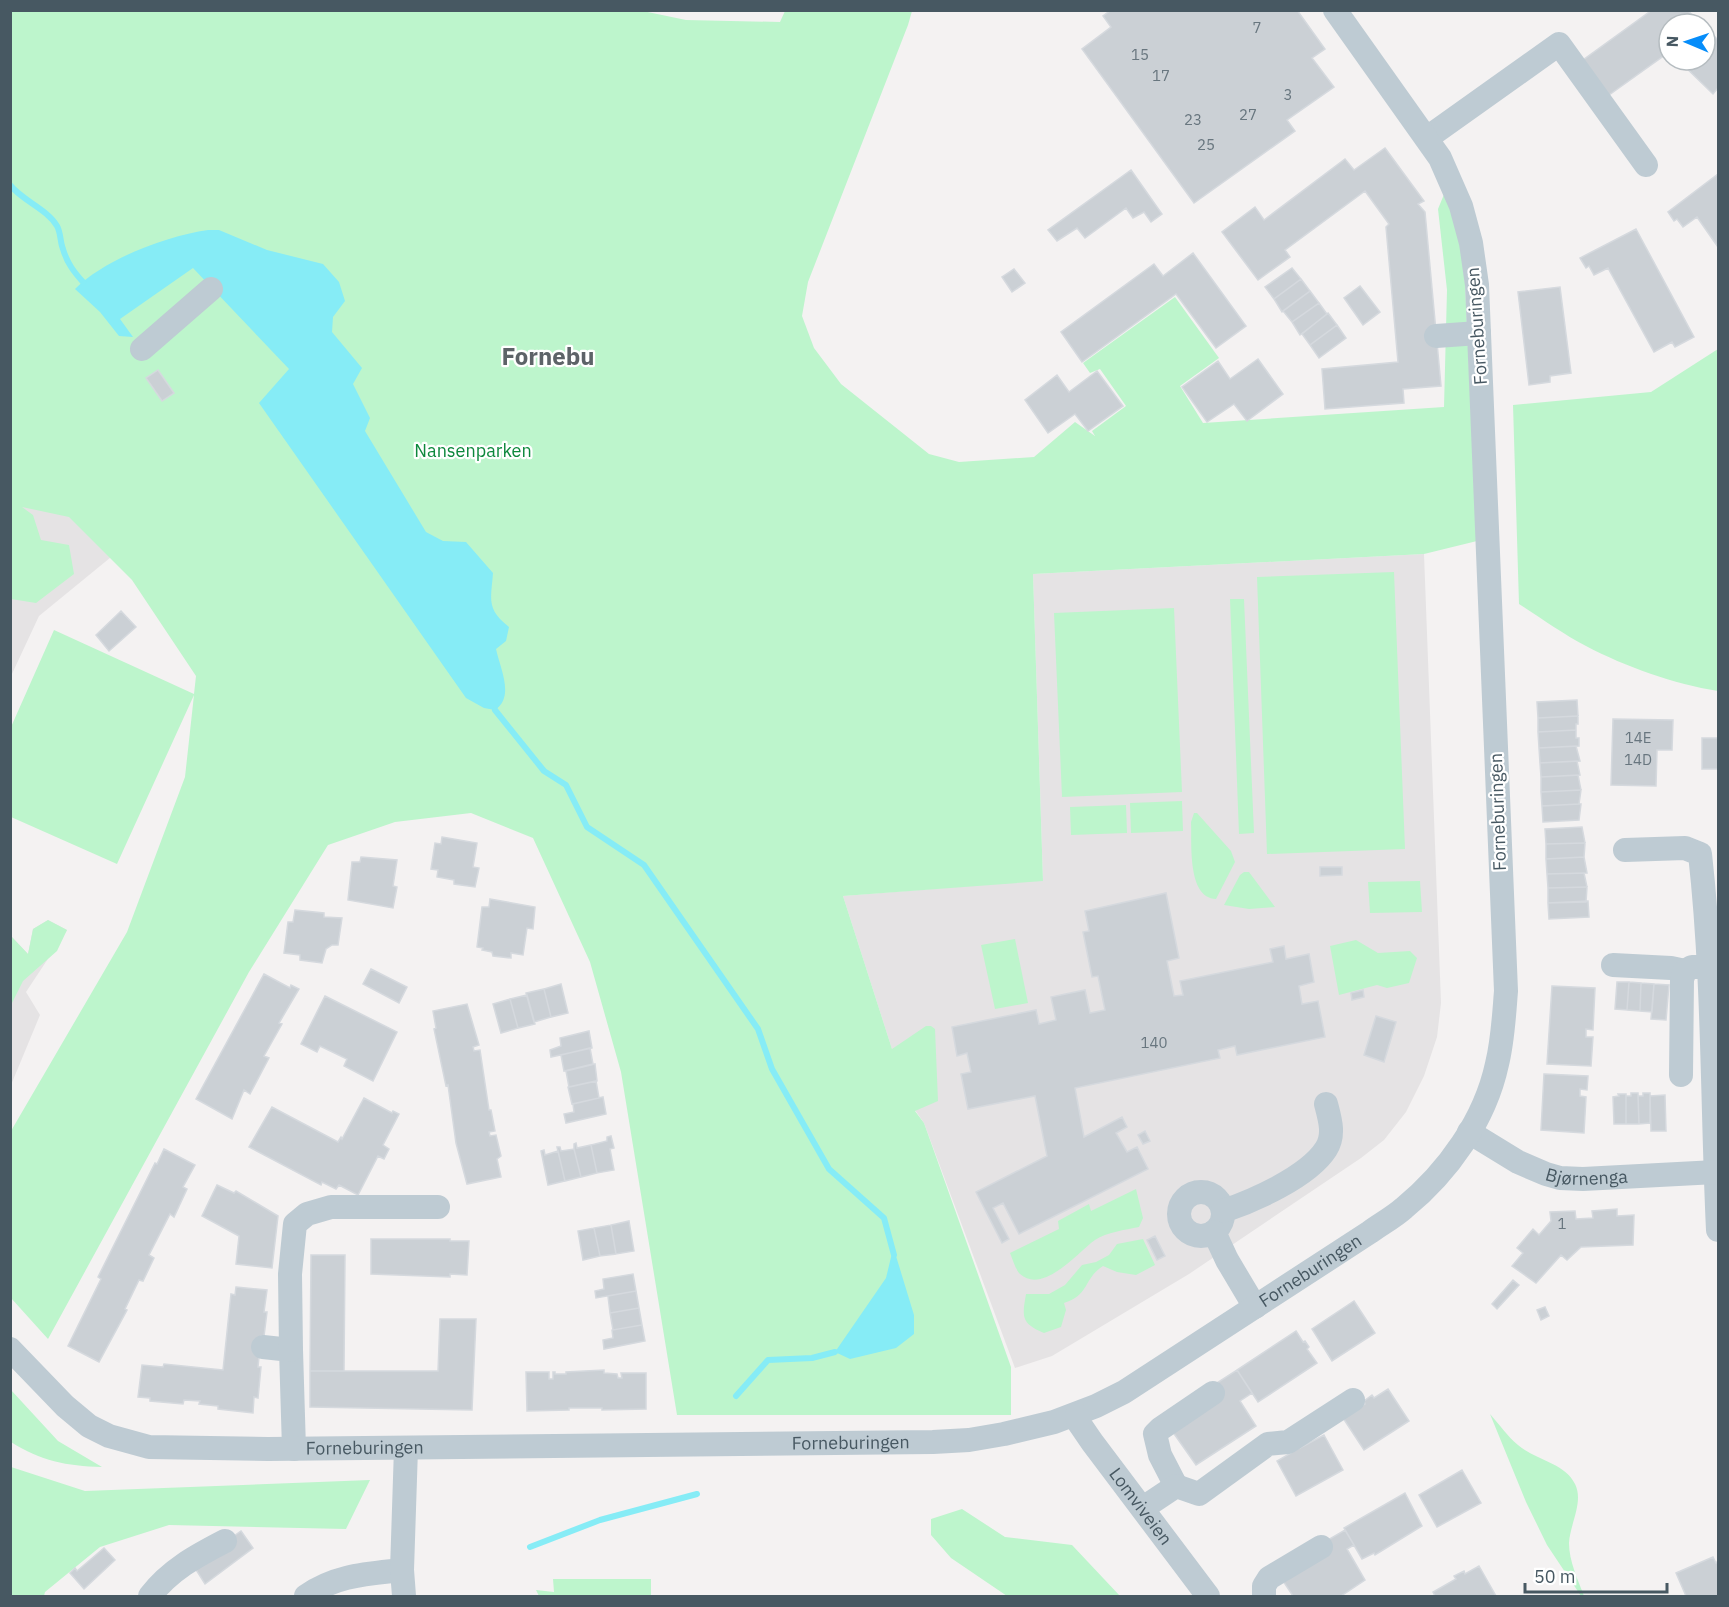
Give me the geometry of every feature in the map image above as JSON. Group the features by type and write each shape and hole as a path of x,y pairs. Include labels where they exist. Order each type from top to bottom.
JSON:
{"street":[{"name":"Forneburingen","path":"10,1349 65,1406 89,1426 108,1436 149,1447 294,1449 689,1446 933,1443 969,1440 1004,1434 1077,1415 1124,1392 1403,1209 1449,1163 1469,1132 1486,1098 1497,1065 1506,991 1477,285 1461,206 1450,179 1427,138 1335,10"},
{"path":"1427,138 1559,44 1646,165"},
{"path":"142,349 211,289"},
{"path":"1436,336 1479,333"},
{"path":"1625,850 1685,848 1700,854 1715,1056 1719,1230"},
{"path":"1613,965 1671,968 1684,971 1692,967 1708,967"},
{"path":"1681,1075 1684,971"},
{"path":"1255,1307 1227,1260 1218,1222 1304,1171 1326,1149 1332,1129 1326,1104"},
{"name":"Bjørnenga","path":"1469,1132 1518,1162 1560,1178 1583,1179 1716,1172"},
{"path":"294,1449 290,1274 295,1224 307,1214 330,1207 438,1207"},
{"path":"263,1347 291,1350"},
{"path":"1213,1393 1155,1434 1160,1455 1176,1486 1199,1494 1268,1444 1288,1442 1353,1400"},
{"name":"Lomviveien","path":"1077,1415 1079,1423 1092,1442 1208,1596"},
{"path":"404,1596 402,1570 406,1448"},
{"path":"1143,1508 1176,1486"},
{"path":"150,1596 157,1586 177,1568 225,1541"},
{"path":"1264,1596 1264,1586 1269,1578 1321,1547"},
{"path":"306,1596 333,1582 357,1574 402,1570"}],"shaded area":[{"path":"11,456 116,553 39,616 11,676"},
{"path":"1424,554 1441,1003 1437,1037 1424,1076 1406,1112 1384,1140 1361,1158 1189,1274 1052,1356 1015,1368 924,1123 915,1110 892,1049 843,896 1043,880 1033,574"},
{"path":"48,920 67,930 26,992 40,1015 11,1085 11,936 28,954 33,929"}],"green space":[{"name":"Nansenparken","path":"638,10 686,20 780,22 785,11 912,11 808,282 802,316 814,348 841,384 929,454 959,462 1034,457 1075,422 1095,436 1092,431 1126,406 1100,369 1090,373 1083,363 1175,297 1219,358 1180,386 1203,423 1444,407 1447,290 1438,209 1445,192 1459,233 1465,283 1477,541 1424,554 1033,574 1043,881 843,896 892,1049 926,1026 935,1029 938,1101 915,1111 924,1123 1011,1367 1011,1415 677,1415 621,1072 590,962 533,838 471,813 395,822 328,845 249,972 48,1339 11,1298 11,1131 127,932 185,777 194,695 117,864 11,817 11,727 54,630 194,694 196,676 132,580 69,517 22,507 33,515 41,540 69,545 74,574 36,603 11,599 10,11"},
{"path":"1718,349 1718,691 1650,674 1617,661 1577,641 1519,604 1513,405 1651,392"},
{"path":"1394,572 1405,849 1267,854 1257,577"},
{"path":"1230,599 1244,599 1254,833 1239,834"},
{"path":"1174,608 1182,792 1062,797 1054,613"},
{"path":"1182,801 1183,831 1131,833 1130,803"},
{"path":"1126,805 1127,833 1071,835 1070,807"},
{"path":"1194,813 1197,813 1231,851 1235,862 1216,899 1200,890 1196,880 1191,843 1191,822"},
{"path":"1249,872 1275,907 1249,909 1224,905 1240,875"},
{"path":"1420,881 1422,912 1370,913 1368,882"},
{"path":"48,920 67,930 57,951 23,981 11,1005 11,936 28,954 33,929"},
{"path":"1015,939 1028,1003 995,1009 981,945"},
{"path":"1356,940 1378,953 1410,951 1417,958 1409,983 1387,988 1377,985 1339,995 1330,946"},
{"path":"1136,1189 1143,1218 1139,1227 1100,1237 1049,1276 1029,1279 1018,1272 1010,1253 1059,1229 1058,1221 1089,1204 1091,1211"},
{"path":"1143,1239 1155,1265 1136,1275 1117,1272 1103,1266 1092,1276 1078,1296 1064,1303 1066,1310 1061,1327 1044,1333 1027,1322 1024,1314 1026,1294 1049,1294 1065,1285 1082,1265 1096,1262 1109,1255 1117,1244"},
{"path":"11,1390 58,1441 102,1467 43,1458 11,1442"},
{"path":"1490,1414 1518,1445 1557,1466 1575,1484 1578,1498 1569,1550 1584,1596 1581,1596 1547,1545 1526,1502"},
{"path":"11,1467 85,1491 370,1480 346,1529 169,1525 100,1547 45,1592 44,1596 11,1596"},
{"path":"962,1509 1005,1537 1072,1545 1120,1596 1007,1596 951,1558 931,1535 931,1519"},
{"path":"553,1579 651,1579 651,1596 539,1596 536,1590 554,1592"}],"water":[{"path":"208,230 219,230 267,250 323,264 339,282 345,301 333,317 332,332 362,368 353,384 370,418 365,431 426,532 443,541 466,542 493,573 491,597 493,609 509,627 506,641 496,649 505,690 501,704 495,710 484,708 466,698 259,403 289,369 193,268 120,319 133,337 119,336 100,312 75,289 103,268 137,250 155,243"},
{"path":"892,1253 896,1256 914,1315 914,1334 896,1348 850,1359 835,1352 886,1278"}],"building":[{"path":"1111,10 1297,10 1325,49 1312,58 1334,87 1287,120 1295,131 1194,203 1082,49 1111,27 1103,16"},
{"path":"1652,10 1687,10 1689,12 1657,12 1657,61 1609,95 1583,60"},
{"path":"1717,39 1718,88 1713,94 1690,72 1717,72"},
{"path":"1385,148 1424,201 1418,204 1425,212 1441,386 1403,389 1404,403 1325,409 1322,369 1398,362 1386,227 1389,224 1365,191 1285,250 1290,257 1258,280 1222,232 1255,207 1264,220 1345,159 1354,170"},
{"path":"1131,170 1162,214 1151,222 1144,212 1133,218 1126,208 1085,238 1077,228 1057,241 1048,230"},
{"path":"1718,174 1718,247 1697,217 1683,227 1677,219 1674,221 1668,212"},
{"path":"1636,229 1694,337 1675,347 1672,342 1654,352 1608,268 1594,275 1589,266 1586,268 1580,258"},
{"path":"1193,253 1246,326 1216,348 1176,294 1082,362 1061,332 1154,264 1163,276"},
{"path":"1292,268 1301,279 1274,299 1265,287"},
{"path":"1014,269 1025,283 1012,292 1002,277"},
{"path":"1301,279 1310,291 1282,312 1274,299"},
{"path":"1360,286 1380,312 1363,325 1344,298"},
{"path":"1560,287 1571,373 1550,376 1550,382 1529,385 1518,292"},
{"path":"1310,291 1319,303 1292,322 1283,311"},
{"path":"1319,303 1327,314 1300,335 1292,322"},
{"path":"1328,313 1337,325 1310,345 1302,334"},
{"path":"1337,325 1346,338 1319,358 1310,345"},
{"path":"1258,359 1283,394 1247,421 1234,404 1207,422 1182,387 1218,361 1230,379"},
{"path":"158,370 174,393 162,401 146,378"},
{"path":"1097,371 1123,406 1088,431 1075,414 1048,433 1025,400 1057,375 1069,392"},
{"path":"121,611 136,627 109,651 96,635"},
{"path":"1577,700 1578,716 1538,718 1537,702"},
{"path":"1578,716 1576,730 1538,732 1538,718"},
{"path":"1613,719 1673,720 1672,750 1657,750 1656,786 1611,785"},
{"path":"1576,730 1579,746 1539,748 1538,732"},
{"path":"1702,738 1718,738 1718,769 1702,769"},
{"path":"1576,746 1580,761 1540,763 1539,748"},
{"path":"1577,761 1580,775 1541,777 1540,763"},
{"path":"1578,775 1581,790 1541,792 1541,777"},
{"path":"1581,790 1579,804 1542,806 1541,792"},
{"path":"1581,804 1579,820 1543,822 1542,806"},
{"path":"1582,827 1585,843 1546,844 1545,829"},
{"path":"442,837 477,843 473,867 479,868 475,887 454,884 454,880 437,877 438,870 431,869 435,843 441,844"},
{"path":"1585,843 1584,857 1546,859 1546,844"},
{"path":"361,857 397,860 393,886 397,887 393,908 348,900 352,862 360,862"},
{"path":"1584,857 1587,873 1547,874 1546,859"},
{"path":"1320,867 1342,867 1342,875 1320,876"},
{"path":"1584,873 1587,887 1548,888 1547,874"},
{"path":"1587,887 1586,902 1548,903 1548,888"},
{"path":"1166,893 1179,958 1167,961 1174,996 1183,995 1180,981 1273,962 1270,949 1284,946 1286,959 1309,954 1314,982 1299,986 1302,1004 1318,1001 1325,1037 1237,1055 1235,1046 1218,1050 1220,1058 1075,1088 1084,1137 1122,1117 1127,1127 1116,1133 1127,1152 1137,1147 1148,1169 1019,1234 1003,1203 993,1208 1009,1239 1002,1243 976,1192 1047,1156 1035,1096 968,1109 961,1074 971,1072 967,1053 957,1056 952,1027 1036,1010 1039,1024 1056,1020 1051,997 1085,990 1090,1013 1105,1010 1098,976 1092,977 1083,932 1089,931 1085,911"},
{"path":"490,899 535,907 533,929 527,928 523,955 511,953 511,958 493,956 492,952 477,947 482,907 489,907"},
{"path":"1588,901 1589,917 1549,919 1548,903"},
{"path":"295,910 324,913 324,917 342,918 338,945 332,945 326,949 322,963 300,960 300,955 284,953 288,922 293,922"},
{"path":"371,969 407,987 399,1003 363,984"},
{"path":"264,974 290,988 291,985 299,989 279,1023 282,1024 264,1056 269,1058 250,1094 244,1090 232,1119 196,1099"},
{"path":"1617,982 1629,982 1627,1010 1615,1009"},
{"path":"1629,982 1641,983 1640,1011 1627,1010"},
{"path":"1641,983 1654,984 1652,1012 1640,1011"},
{"path":"561,984 568,1013 551,1017 544,989"},
{"path":"1654,984 1669,985 1666,1020 1651,1019"},
{"path":"1552,986 1595,988 1593,1030 1586,1029 1586,1037 1593,1037 1591,1066 1547,1064"},
{"path":"544,989 551,1017 534,1022 526,993"},
{"path":"1363,990 1364,997 1352,1000 1351,993"},
{"path":"527,995 535,1024 518,1028 510,999"},
{"path":"325,996 397,1032 373,1081 344,1066 347,1059 320,1046 317,1052 301,1044"},
{"path":"510,999 518,1028 501,1033 493,1004"},
{"path":"467,1004 479,1045 473,1047 474,1051 480,1050 489,1110 491,1110 495,1131 489,1132 490,1136 496,1135 501,1156 497,1159 501,1177 467,1184 456,1143 448,1085 446,1086 434,1029 436,1028 433,1011"},
{"path":"1376,1016 1396,1022 1384,1062 1364,1055"},
{"path":"589,1031 592,1048 551,1057 550,1050 561,1046 560,1038"},
{"path":"590,1048 593,1064 564,1071 561,1055"},
{"path":"595,1064 597,1081 569,1087 566,1071"},
{"path":"1544,1074 1588,1076 1587,1090 1580,1089 1580,1096 1586,1097 1584,1133 1541,1130"},
{"path":"596,1081 599,1098 572,1104 568,1087"},
{"path":"1631,1093 1638,1093 1639,1124 1626,1124 1626,1096 1631,1096"},
{"path":"1643,1093 1650,1093 1650,1123 1639,1124 1638,1096 1643,1096"},
{"path":"1618,1094 1626,1094 1626,1124 1614,1124 1613,1097 1619,1096"},
{"path":"1665,1095 1666,1131 1651,1131 1650,1096"},
{"path":"603,1097 606,1114 566,1123 564,1114 574,1112 573,1104"},
{"path":"364,1098 392,1113 393,1111 399,1114 383,1145 389,1149 384,1159 378,1156 358,1195 339,1185 336,1189 322,1182 321,1185 249,1147 272,1107 338,1142 341,1137 342,1139"},
{"path":"1145,1131 1150,1141 1143,1144 1138,1135"},
{"path":"611,1136 614,1148 610,1149 614,1170 597,1173 591,1145 607,1141 607,1137"},
{"path":"576,1143 577,1148 591,1145 597,1173 581,1177 574,1149"},
{"path":"557,1147 560,1147 561,1151 574,1149 581,1177 565,1181"},
{"path":"164,1149 195,1165 183,1187 187,1189 174,1217 170,1214 149,1255 154,1258 143,1281 139,1280 125,1309 127,1310 99,1362 68,1346 101,1279 98,1277"},
{"path":"544,1150 545,1155 558,1151 565,1181 548,1185 541,1151"},
{"path":"217,1185 234,1193 236,1191 278,1216 272,1268 236,1264 239,1236 202,1216"},
{"path":"1617,1209 1617,1216 1634,1215 1633,1245 1581,1247 1567,1260 1561,1255 1536,1283 1512,1266 1523,1253 1517,1248 1533,1229 1539,1235 1551,1221 1550,1212 1575,1211 1576,1219 1593,1218 1592,1211"},
{"path":"629,1221 634,1251 616,1254 611,1225"},
{"path":"611,1225 616,1254 600,1256 594,1228"},
{"path":"594,1228 600,1256 583,1260 578,1231"},
{"path":"1155,1236 1165,1256 1157,1260 1147,1240"},
{"path":"371,1239 469,1241 467,1275 450,1274 450,1277 371,1274"},
{"path":"311,1255 345,1255 344,1371 310,1371"},
{"path":"633,1274 636,1291 596,1298 595,1291 604,1289 603,1279"},
{"path":"1513,1280 1519,1285 1497,1309 1492,1304"},
{"path":"236,1287 267,1290 264,1312 267,1312 264,1336 261,1336 258,1367 261,1367 258,1398 254,1397 253,1413 218,1409 218,1406 199,1404 200,1401 184,1400 183,1404 150,1401 150,1398 138,1397 142,1365 163,1367 164,1364 223,1370 231,1294 235,1295"},
{"path":"636,1291 639,1308 610,1313 608,1296"},
{"path":"1354,1301 1375,1333 1332,1361 1312,1329"},
{"path":"1545,1307 1549,1316 1541,1320 1537,1310"},
{"path":"639,1308 642,1325 613,1330 610,1313"},
{"path":"440,1319 476,1319 472,1410 310,1407 310,1371 438,1371"},
{"path":"642,1325 645,1341 604,1349 603,1340 613,1338 612,1330"},
{"path":"1296,1331 1309,1347 1307,1349 1317,1363 1258,1402 1237,1370"},
{"path":"604,1370 604,1373 617,1374 618,1378 622,1378 621,1373 646,1373 646,1409 569,1408 569,1410 527,1411 526,1372 549,1372 549,1379 553,1379 553,1372 566,1374 566,1372"},
{"path":"1237,1370 1252,1393 1240,1401 1256,1426 1196,1465 1170,1428 1212,1386"},
{"path":"1388,1389 1409,1421 1364,1450 1343,1418 1365,1404 1364,1401 1372,1395 1374,1398"},
{"path":"1324,1435 1343,1470 1296,1496 1277,1461 1291,1453 1290,1450 1298,1445 1300,1448"},
{"path":"1462,1470 1481,1503 1437,1527 1419,1495"},
{"path":"1405,1493 1422,1526 1375,1555 1374,1553 1362,1559 1344,1528"},
{"path":"1345,1530 1354,1545 1347,1549 1365,1580 1341,1596 1293,1596 1281,1578 1326,1541"},
{"path":"241,1531 253,1548 205,1584 193,1565"},
{"path":"104,1548 115,1560 84,1589 70,1573 75,1568 77,1571"},
{"path":"1713,1557 1716,1563 1718,1561 1718,1596 1686,1596 1676,1573"},
{"path":"1479,1566 1496,1596 1435,1596 1433,1592 1456,1579 1454,1576 1464,1571 1465,1574"}],"waterway":[{"path":"10,185 53,220 67,259 83,282"},
{"path":"495,710 544,771 566,785 587,827 644,865 758,1029 772,1069 829,1169 884,1218 894,1255"},
{"path":"736,1396 768,1360 812,1358 835,1352"},
{"path":"530,1547 600,1520 697,1494"}],"district":[{"name":"Fornebu","path":"548,357"}]}
